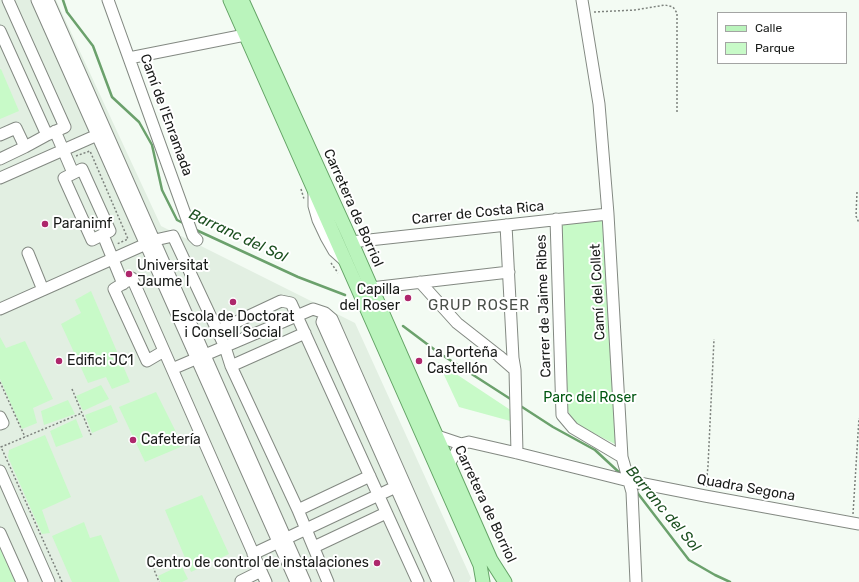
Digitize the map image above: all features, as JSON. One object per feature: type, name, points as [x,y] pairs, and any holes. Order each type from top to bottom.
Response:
[{"type":"main road","name":"Carretera de Borriol","points":[[230,0],[480,566],[483,582]]},
{"type":"main road","name":"Carretera de Borriol","points":[[242,0],[351,242],[491,560],[505,582]]},
{"type":"street","points":[[0,159],[65,127],[8,0]]},
{"type":"street","points":[[37,0],[102,133]]},
{"type":"street","points":[[48,0],[102,133],[282,540],[296,582]]},
{"type":"street","name":"Camí de l'Enramada","points":[[108,0],[193,236],[197,240]]},
{"type":"street","name":"Camí del Collet","points":[[582,0],[599,104],[608,214],[622,457],[632,492],[636,582]]},
{"type":"street","points":[[0,31],[51,133],[63,151],[73,173]]},
{"type":"street","points":[[128,58],[245,35]]},
{"type":"street","points":[[0,135],[16,128],[25,147]]},
{"type":"street","points":[[0,178],[102,133]]},
{"type":"street","points":[[82,169],[110,231],[103,235],[92,240],[64,178],[82,169]]},
{"type":"street","name":"Carrer de Costa Rica","points":[[351,242],[608,214]]},
{"type":"street","name":"Carrer de Jaime Ribes","points":[[556,219],[562,415],[573,428],[622,457]]},
{"type":"street","points":[[506,225],[513,358],[515,370],[517,453]]},
{"type":"street","points":[[103,235],[123,284]]},
{"type":"street","points":[[0,309],[150,242],[173,236],[298,510],[328,582]]},
{"type":"street","points":[[28,253],[43,290]]},
{"type":"street","points":[[371,288],[509,272]]},
{"type":"street","points":[[164,351],[147,361],[114,289],[132,278],[266,582]]},
{"type":"street","points":[[420,282],[457,323],[515,370]]},
{"type":"street","points":[[217,331],[281,301],[291,303],[418,582]]},
{"type":"street","points":[[172,370],[313,310],[332,319],[438,582]]},
{"type":"street","points":[[232,366],[305,333]]},
{"type":"street","points":[[499,356],[513,358]]},
{"type":"street","points":[[0,417],[3,423],[0,424]]},
{"type":"street","name":"Quadra Segona","points":[[436,436],[461,444],[469,442],[629,481],[856,524]]},
{"type":"street","points":[[449,464],[461,444]]},
{"type":"street","points":[[0,471],[49,582]]},
{"type":"street","points":[[298,510],[370,476]]},
{"type":"street","points":[[253,554],[400,485]]},
{"type":"street","points":[[400,485],[448,582]]},
{"type":"street","points":[[314,547],[386,513]]},
{"type":"street","points":[[0,533],[22,582]]},
{"type":"street","points":[[282,540],[306,582]]},
{"type":"street","points":[[242,582],[241,581],[261,572]]},
{"type":"path","points":[[584,13],[635,10],[666,5],[673,7],[677,13],[677,112]]},
{"type":"path","points":[[858,192],[856,216],[859,222]]},
{"type":"path","points":[[706,496],[714,339]]},
{"type":"path","points":[[0,382],[25,437]]},
{"type":"path","points":[[72,389],[91,436]]},
{"type":"path","points":[[62,582],[1,447],[82,413]]},
{"type":"path","points":[[856,524],[859,418]]},
{"type":"path","points":[[153,567],[159,582]]},
{"type":"shaded area","name":"Universitat Jaume I","points":[[0,0],[56,0],[161,226],[355,323],[471,578],[469,582],[0,582]]},
{"type":"green space","points":[[0,69],[19,111],[0,119]]},
{"type":"green space","name":"Parc del Roser","points":[[604,220],[617,445],[573,423],[567,408],[560,224]]},
{"type":"green space","points":[[91,291],[130,382],[112,389],[106,377],[88,383],[61,324],[81,313],[75,300]]},
{"type":"green space","points":[[0,337],[6,348],[25,341],[53,399],[33,408],[37,423],[22,429],[0,379]]},
{"type":"green space","points":[[438,362],[512,411],[514,422],[459,407]]},
{"type":"green space","points":[[101,385],[109,399],[83,411],[76,396]]},
{"type":"green space","points":[[156,392],[183,446],[145,462],[119,407]]},
{"type":"green space","points":[[68,400],[75,414],[44,425],[41,411]]},
{"type":"green space","points":[[111,405],[118,422],[92,433],[85,415]]},
{"type":"green space","points":[[76,419],[83,437],[56,447],[50,431]]},
{"type":"green space","points":[[45,435],[71,497],[42,510],[50,533],[42,534],[8,457],[9,450]]},
{"type":"green space","points":[[202,495],[229,554],[191,572],[165,510]]},
{"type":"green space","points":[[84,522],[90,538],[101,535],[120,582],[72,582],[52,536]]},
{"type":"green space","points":[[0,540],[19,582],[0,582]]},
{"type":"green space","points":[[181,565],[188,579],[182,582],[161,582],[158,576]]},
{"type":"waterway","name":"Barranc del Sol","points":[[63,0],[67,12],[93,46],[112,97],[139,122],[152,145],[162,190],[177,220],[185,224]]},
{"type":"waterway","name":"Barranc del Sol","points":[[194,229],[298,277],[345,295]]},
{"type":"waterway","name":"Barranc del Sol","points":[[403,326],[439,353],[512,400]]},
{"type":"waterway","name":"Barranc del Sol","points":[[519,405],[553,427],[595,450],[622,475]]},
{"type":"waterway","name":"Barranc del Sol","points":[[636,491],[689,560],[730,582]]},
{"type":"place","name":"Paranimf","points":[[45,224]]},
{"type":"place","name":"Universitat Jaume I","points":[[129,274]]},
{"type":"place","name":"Capilla del Roser","points":[[408,298]]},
{"type":"place","name":"Escola de Doctorat i Consell Social","points":[[233,302]]},
{"type":"place","name":"Edifici JC1","points":[[59,361]]},
{"type":"place","name":"La Porteña Castellón","points":[[419,361]]},
{"type":"place","name":"Cafetería","points":[[133,440]]},
{"type":"place","name":"Centro de control de instalaciones","points":[[377,563]]},
{"type":"district","name":"GRUP ROSER","points":[[479,306]]}]
